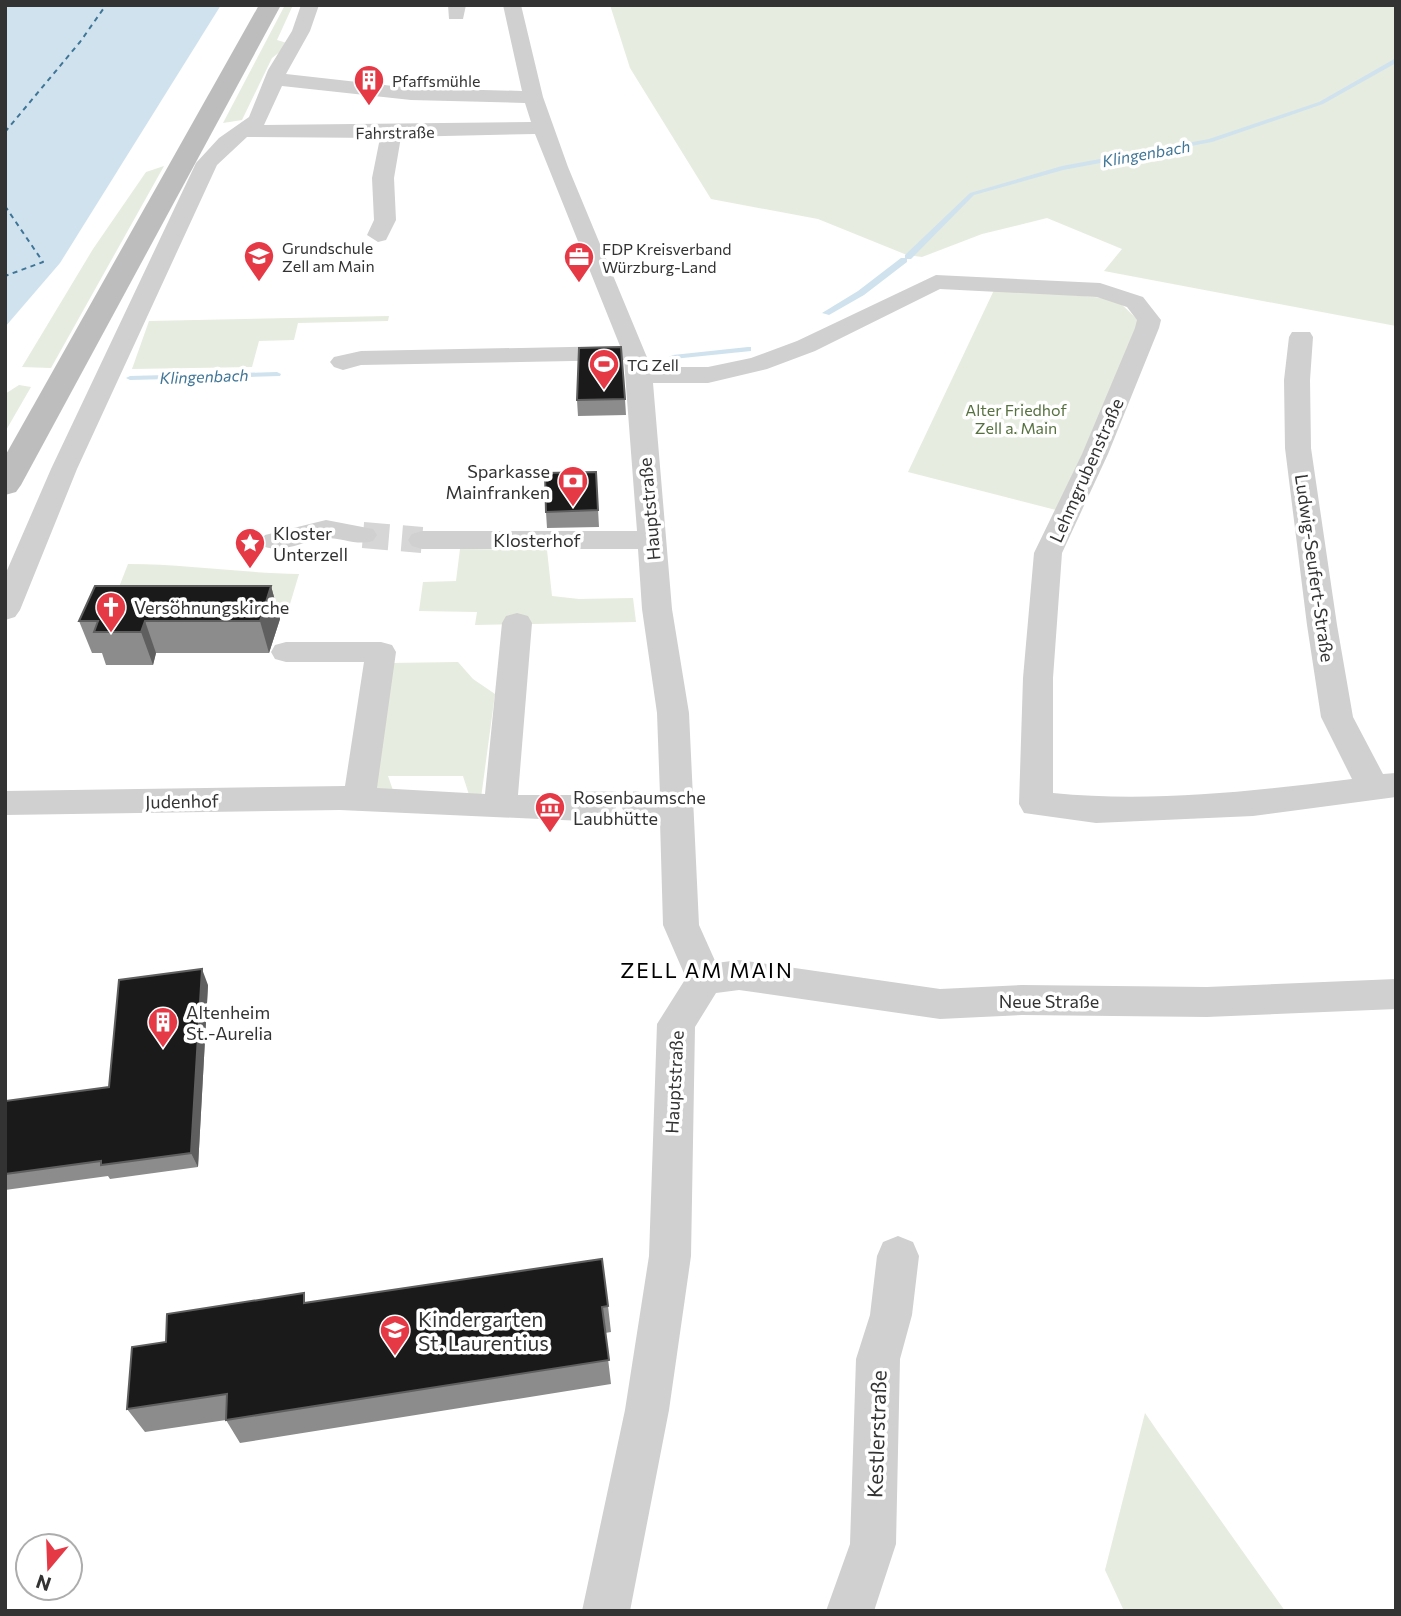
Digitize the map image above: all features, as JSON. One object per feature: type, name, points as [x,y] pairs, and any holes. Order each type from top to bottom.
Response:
[{"type":"main road","points":[[5,485],[270,5]]},
{"type":"street","points":[[5,610],[64,469],[207,163],[226,142],[258,120],[278,70],[301,31],[310,5]]},
{"type":"street","name":"Hauptstraße","points":[[512,5],[533,97],[556,167],[637,364],[657,609],[673,713],[681,925],[705,979],[676,1024],[670,1256],[647,1410],[606,1611]]},
{"type":"street","points":[[276,79],[411,93],[533,97]]},
{"type":"street","name":"Fahrstraße","points":[[245,131],[392,132],[545,128]]},
{"type":"street","points":[[378,235],[385,220],[383,178],[392,132]]},
{"type":"street","name":"Lehmgrubenstraße","points":[[637,364],[708,375],[758,364],[806,346],[936,282],[1100,290],[1135,302],[1149,320],[1147,328],[1096,454],[1048,553],[1038,678],[1036,804],[1096,810],[1253,804],[1385,787]]},
{"type":"street","name":"Ludwig-Seufert-Straße","points":[[1301,337],[1297,380],[1298,448],[1337,717],[1385,787]]},
{"type":"street","points":[[343,362],[361,358],[637,364]]},
{"type":"street","points":[[275,541],[326,529],[363,535]]},
{"type":"street","name":"Klosterhof","points":[[422,540],[652,540]]},
{"type":"street","points":[[500,807],[517,623]]},
{"type":"street","points":[[286,652],[381,652],[359,800]]},
{"type":"street","name":"Judenhof","points":[[5,803],[340,798],[500,807],[583,808]]},
{"type":"street","points":[[639,808],[676,808]]},
{"type":"street","name":"Neue Straße","points":[[705,979],[738,975],[940,1004],[1022,1000],[1207,1002],[1396,994]]},
{"type":"street","name":"Kestlerstraße","points":[[850,1611],[873,1544],[878,1359],[891,1315],[898,1256]]},
{"type":"green space","points":[[285,5],[293,5],[277,40],[290,44],[272,58],[242,120],[223,123]]},
{"type":"green space","points":[[610,5],[1396,5],[1396,326],[1104,271],[1122,249],[1047,218],[982,234],[922,257],[907,255],[818,219],[711,199],[630,68]]},
{"type":"green space","points":[[164,166],[51,368],[22,367],[93,249],[146,172]]},
{"type":"green space","name":"Alter Friedhof Zell a. Main","points":[[995,288],[1116,299],[1140,322],[1141,329],[1056,510],[908,472]]},
{"type":"green space","points":[[389,316],[388,321],[298,323],[294,340],[259,341],[252,367],[132,369],[149,321]]},
{"type":"green space","points":[[19,385],[31,387],[5,432],[5,394]]},
{"type":"green space","points":[[460,549],[547,550],[552,596],[579,599],[633,598],[636,622],[475,625],[477,612],[419,611],[423,582],[456,581]]},
{"type":"green space","points":[[128,564],[299,574],[290,604],[252,604],[107,618]]},
{"type":"green space","points":[[458,662],[473,679],[495,694],[481,798],[470,798],[463,776],[388,776],[395,796],[367,796],[391,663]]},
{"type":"green space","points":[[1145,1413],[1285,1611],[1124,1611],[1105,1570]]},
{"type":"water","points":[[5,5],[221,5],[60,263],[5,327]]},
{"type":"building","name":"TG Zell","points":[[621,347],[625,399],[577,400],[579,348]]},
{"type":"building","points":[[596,472],[598,510],[546,512],[545,473]]},
{"type":"building","points":[[95,586],[271,586],[260,621],[145,621],[141,632],[94,632],[98,621],[79,621]]},
{"type":"building","name":"Altenheim St.-Aurelia","points":[[202,969],[191,1153],[101,1165],[101,1161],[5,1174],[5,1101],[109,1087],[119,980]]},
{"type":"building","name":"Kindergarten St. Laurentius","points":[[602,1259],[608,1306],[602,1307],[609,1360],[226,1420],[227,1394],[127,1409],[132,1347],[166,1342],[167,1314],[304,1293],[304,1303]]},
{"type":"waterway","name":"Klingenbach","points":[[908,257],[972,194],[1062,168],[1210,141],[1321,103],[1396,60]]},
{"type":"waterway","name":"Klingenbach","points":[[826,313],[861,293],[904,260]]},
{"type":"waterway","name":"Klingenbach","points":[[673,357],[748,349]]},
{"type":"waterway","name":"Klingenbach","points":[[130,378],[277,374]]},
{"type":"ferry route","points":[[5,132],[80,42],[106,5]]},
{"type":"ferry route","points":[[5,206],[43,262],[5,276]]},
{"type":"tunnel","points":[[363,535],[422,540]]},
{"type":"tunnel","points":[[583,808],[639,808]]},
{"type":"place","name":"Pfaffsmühle","points":[[369,107]]},
{"type":"place","name":"Grundschule Zell am Main","points":[[259,283]]},
{"type":"place","name":"FDP Kreisverband Würzburg-Land","points":[[579,284]]},
{"type":"place","name":"TG Zell","points":[[604,391]]},
{"type":"place","name":"Sparkasse Mainfranken","points":[[573,508]]},
{"type":"place","name":"Kloster Unterzell","points":[[250,570]]},
{"type":"place","name":"Versöhnungskirche","points":[[111,634]]},
{"type":"place","name":"Rosenbaumsche Laubhütte","points":[[550,834]]},
{"type":"place","name":"Altenheim St.-Aurelia","points":[[163,1049]]},
{"type":"place","name":"Kindergarten St. Laurentius","points":[[395,1357]]},
{"type":"district","name":"ZELL AM MAIN","points":[[707,969]]}]
